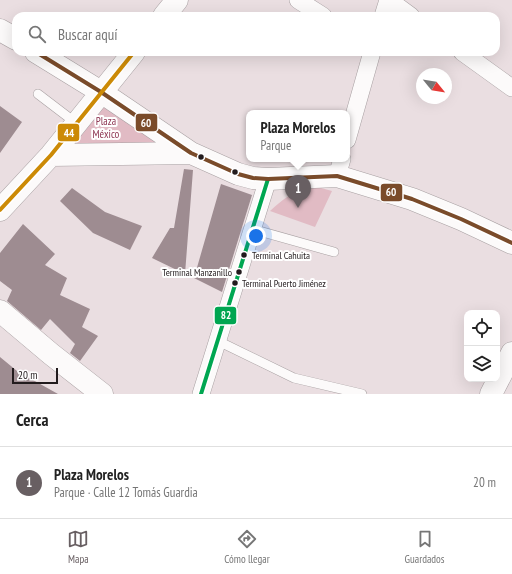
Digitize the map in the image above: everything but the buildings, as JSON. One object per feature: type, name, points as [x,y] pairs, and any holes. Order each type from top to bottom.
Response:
[{"type":"street","points":[[167,12],[177,0]]},
{"type":"street","points":[[298,0],[317,12]]},
{"type":"street","points":[[384,12],[389,0],[406,12]]},
{"type":"street","points":[[0,30],[12,38]]},
{"type":"street","points":[[42,56],[101,92],[191,153],[238,174],[253,178],[268,179],[339,167],[461,219],[512,243]]},
{"type":"street","points":[[0,210],[51,155],[131,56]]},
{"type":"street","points":[[350,129],[371,56]]},
{"type":"street","points":[[468,56],[512,88]]},
{"type":"street","points":[[51,155],[191,153]]},
{"type":"street","points":[[202,394],[268,179]]},
{"type":"street","points":[[0,311],[102,394]]},
{"type":"street","points":[[491,394],[512,353]]},
{"type":"lane","points":[[38,94],[76,123]]},
{"type":"lane","points":[[252,229],[334,252]]},
{"type":"lane","points":[[218,341],[294,378],[362,394]]},
{"type":"green space","name":"Plaza México","points":[[101,92],[191,153],[51,155]]},
{"type":"green space","points":[[309,187],[332,191],[315,227],[270,211],[288,196]]},
{"type":"transit line","name":"60","points":[[42,56],[101,92],[191,153],[238,174],[253,178],[268,179],[337,176],[412,199],[461,219],[512,243]]},
{"type":"transit line","name":"44","points":[[0,210],[51,155],[131,56]]},
{"type":"transit line","name":"82","points":[[201,394],[268,179]]},
{"type":"place","name":"Plaza Morelos","points":[[298,208]]},
{"type":"place","name":"Terminal Cahuita","points":[[244,255]]},
{"type":"place","name":"Terminal Manzanillo","points":[[239,272]]},
{"type":"place","name":"Terminal Puerto Jiménez","points":[[235,283]]}]
